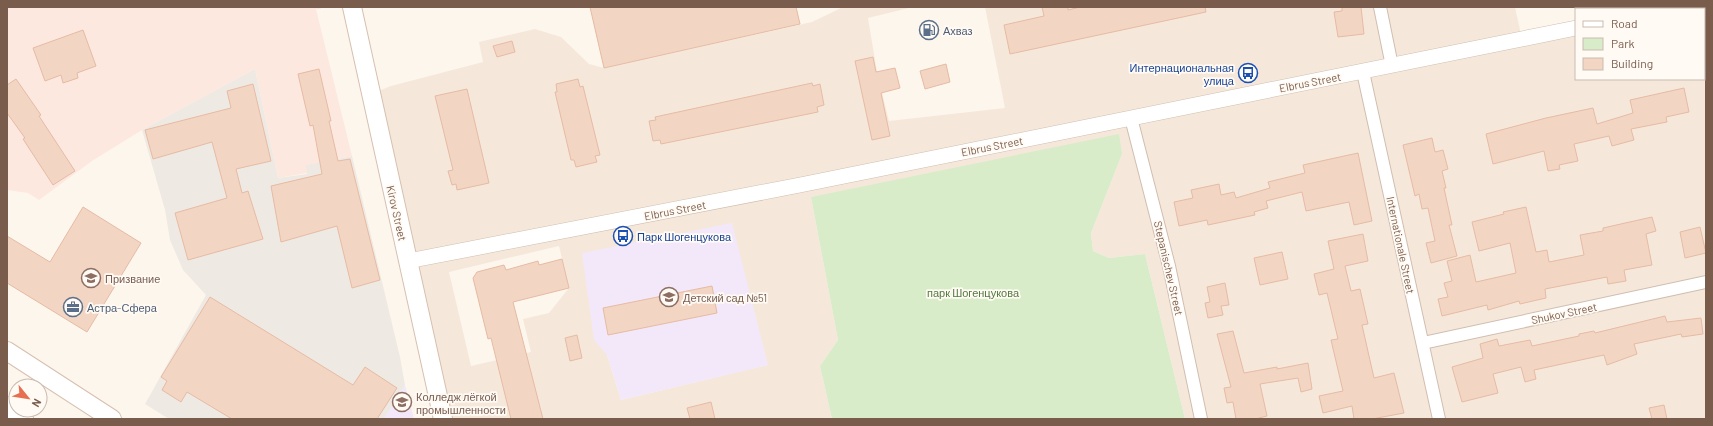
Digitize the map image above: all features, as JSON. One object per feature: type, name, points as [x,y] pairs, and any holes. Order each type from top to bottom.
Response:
[{"type":"main road","name":"Kirov Street","points":[[352,7],[443,419]]},
{"type":"main road","points":[[7,351],[112,419]]},
{"type":"main road","points":[[7,406],[24,419]]},
{"type":"street","points":[[1380,7],[1392,66]]},
{"type":"street","name":"Elbrus Street","points":[[408,261],[815,182],[1575,28]]},
{"type":"street","name":"Internationale Street","points":[[1363,72],[1439,419]]},
{"type":"street","name":"Stepanischev Street","points":[[1131,118],[1169,266],[1201,419]]},
{"type":"street","name":"Shukov Street","points":[[1423,343],[1706,282]]},
{"type":"shaded area","points":[[7,7],[320,7],[321,9],[316,9],[352,156],[307,165],[307,173],[278,178],[255,69],[142,130],[92,161],[39,200],[28,193],[7,190]]},
{"type":"shaded area","points":[[843,7],[913,7],[868,18],[877,72],[889,121],[1005,108],[985,7],[1515,7],[1522,39],[1575,28],[1575,80],[1705,80],[1705,8],[1675,8],[1706,7],[1706,419],[1185,419],[1145,254],[1109,258],[1093,251],[1091,233],[1122,154],[811,197],[838,340],[820,366],[832,419],[443,419],[371,94],[391,86],[483,62],[479,42],[535,29],[561,37],[589,64],[604,68],[812,22]],"holes":[[[559,246],[569,288],[549,313],[523,319],[531,352],[471,366],[449,272]],[[607,355],[767,365],[621,400]]]},
{"type":"shaded area","points":[[255,69],[278,178],[307,174],[306,165],[352,156],[400,357],[405,385],[384,419],[322,419],[255,377],[229,419],[169,419],[145,404],[206,295],[183,270],[170,240],[165,210],[142,130]]},
{"type":"shaded area","name":"Детский сад №51","points":[[732,223],[768,365],[621,400],[607,355],[594,340],[582,253]]},
{"type":"shaded area","name":"Колледж лёгкой промышленности","points":[[405,385],[414,419],[384,419]]},
{"type":"green space","name":"парк Шогенцукова","points":[[1119,134],[1122,154],[1091,233],[1093,251],[1109,258],[1145,254],[1185,419],[832,419],[820,366],[838,340],[811,197]]},
{"type":"building","points":[[590,7],[796,7],[800,24],[604,68]]},
{"type":"building","points":[[1042,7],[1068,7],[1068,10],[1080,7],[1205,7],[1206,12],[1010,54],[1004,25],[1044,16]]},
{"type":"building","points":[[1342,7],[1361,7],[1364,34],[1338,37],[1334,12],[1342,11]]},
{"type":"building","points":[[83,30],[96,66],[77,73],[78,78],[63,83],[61,75],[45,81],[33,48]]},
{"type":"building","points":[[512,41],[515,52],[497,57],[493,46]]},
{"type":"building","points":[[873,57],[876,72],[895,68],[900,88],[881,93],[890,136],[872,140],[855,61]]},
{"type":"building","points":[[946,64],[950,82],[925,89],[920,71]]},
{"type":"building","points":[[319,69],[331,121],[329,121],[338,161],[350,159],[380,280],[352,288],[337,226],[281,242],[271,186],[322,174],[313,125],[310,126],[298,74]]},
{"type":"building","points":[[16,79],[41,115],[39,116],[75,171],[53,185],[23,139],[25,138],[7,113],[7,85]]},
{"type":"building","points":[[578,79],[580,87],[583,86],[600,155],[595,156],[597,162],[576,167],[574,160],[571,160],[555,92],[557,92],[556,84]]},
{"type":"building","points":[[812,83],[813,86],[820,84],[824,105],[817,107],[818,112],[661,144],[660,140],[653,141],[649,121],[656,120],[655,117]]},
{"type":"building","points":[[253,84],[271,161],[236,169],[242,193],[248,191],[263,239],[188,260],[175,213],[227,198],[212,142],[153,159],[145,130],[231,108],[227,91]]},
{"type":"building","points":[[1684,88],[1689,112],[1666,117],[1667,122],[1631,129],[1634,140],[1612,146],[1609,136],[1574,144],[1578,161],[1559,165],[1560,169],[1548,171],[1544,151],[1493,164],[1486,134],[1546,118],[1593,108],[1597,124],[1633,113],[1630,100]]},
{"type":"building","points":[[467,89],[489,183],[457,190],[456,184],[452,185],[448,171],[453,170],[435,96]]},
{"type":"building","points":[[1432,138],[1435,152],[1443,150],[1448,169],[1442,171],[1452,225],[1449,225],[1457,256],[1431,263],[1426,243],[1435,241],[1428,208],[1422,209],[1419,194],[1415,196],[1403,145]]},
{"type":"building","points":[[1358,153],[1372,221],[1354,225],[1349,202],[1306,211],[1302,192],[1266,201],[1268,208],[1254,212],[1255,215],[1208,225],[1207,220],[1179,226],[1174,202],[1193,198],[1191,190],[1219,184],[1221,195],[1234,192],[1236,198],[1270,188],[1268,182],[1305,173],[1303,165]]},
{"type":"building","points":[[83,207],[141,243],[87,332],[7,283],[7,236],[50,262]]},
{"type":"building","points":[[1526,207],[1536,252],[1547,250],[1549,262],[1584,255],[1580,235],[1603,231],[1603,228],[1652,217],[1656,231],[1646,234],[1652,265],[1624,270],[1626,281],[1608,284],[1607,277],[1545,289],[1546,298],[1520,304],[1519,301],[1488,310],[1487,305],[1442,316],[1438,299],[1448,297],[1444,283],[1452,281],[1447,261],[1470,255],[1476,282],[1516,273],[1510,243],[1479,251],[1472,222],[1504,214],[1503,212]]},
{"type":"building","points":[[1700,227],[1706,253],[1685,258],[1680,232]]},
{"type":"building","points":[[1363,234],[1368,261],[1345,266],[1351,291],[1360,289],[1368,324],[1362,325],[1374,378],[1394,373],[1404,413],[1372,419],[1354,419],[1352,406],[1323,413],[1319,396],[1343,391],[1331,340],[1338,339],[1327,293],[1319,295],[1314,274],[1334,269],[1328,241]]},
{"type":"building","points":[[1282,252],[1288,279],[1260,285],[1254,258]]},
{"type":"building","points":[[562,259],[569,288],[513,302],[543,419],[511,419],[491,338],[488,339],[473,278],[477,272],[504,265],[506,270],[538,261],[539,265]]},
{"type":"building","points":[[1225,283],[1229,305],[1221,306],[1223,315],[1208,318],[1205,303],[1210,302],[1207,287]]},
{"type":"building","points":[[712,286],[717,313],[608,335],[603,308]]},
{"type":"building","points":[[210,297],[353,385],[365,367],[397,388],[377,419],[232,419],[187,392],[181,402],[162,390],[167,381],[161,377]]},
{"type":"building","points":[[1665,316],[1667,322],[1701,318],[1703,334],[1682,337],[1681,334],[1634,344],[1637,354],[1607,365],[1604,355],[1534,370],[1536,379],[1525,382],[1521,367],[1493,374],[1498,393],[1462,402],[1452,367],[1483,358],[1480,344],[1497,339],[1499,346],[1530,340],[1532,346],[1579,336],[1579,334],[1594,331],[1595,333]]},
{"type":"building","points":[[1233,331],[1244,373],[1308,363],[1312,389],[1301,392],[1298,378],[1260,384],[1267,416],[1255,419],[1236,419],[1233,402],[1227,403],[1224,388],[1231,387],[1217,334]]},
{"type":"building","points":[[577,335],[582,358],[570,361],[565,338]]},
{"type":"building","points":[[711,402],[715,419],[690,419],[687,408]]},
{"type":"building","points":[[1664,405],[1667,419],[1652,419],[1649,408]]},
{"type":"place","name":"Ахваз","points":[[929,30]]},
{"type":"place","name":"Интернациональная улица","points":[[1248,73]]},
{"type":"place","name":"Парк Шогенцукова","points":[[623,236]]},
{"type":"place","name":"Призвание","points":[[91,278]]},
{"type":"place","name":"Детский сад №51","points":[[669,297]]},
{"type":"place","name":"Астра-Сфера","points":[[73,307]]},
{"type":"place","name":"Колледж лёгкой промышленности","points":[[402,402]]}]
